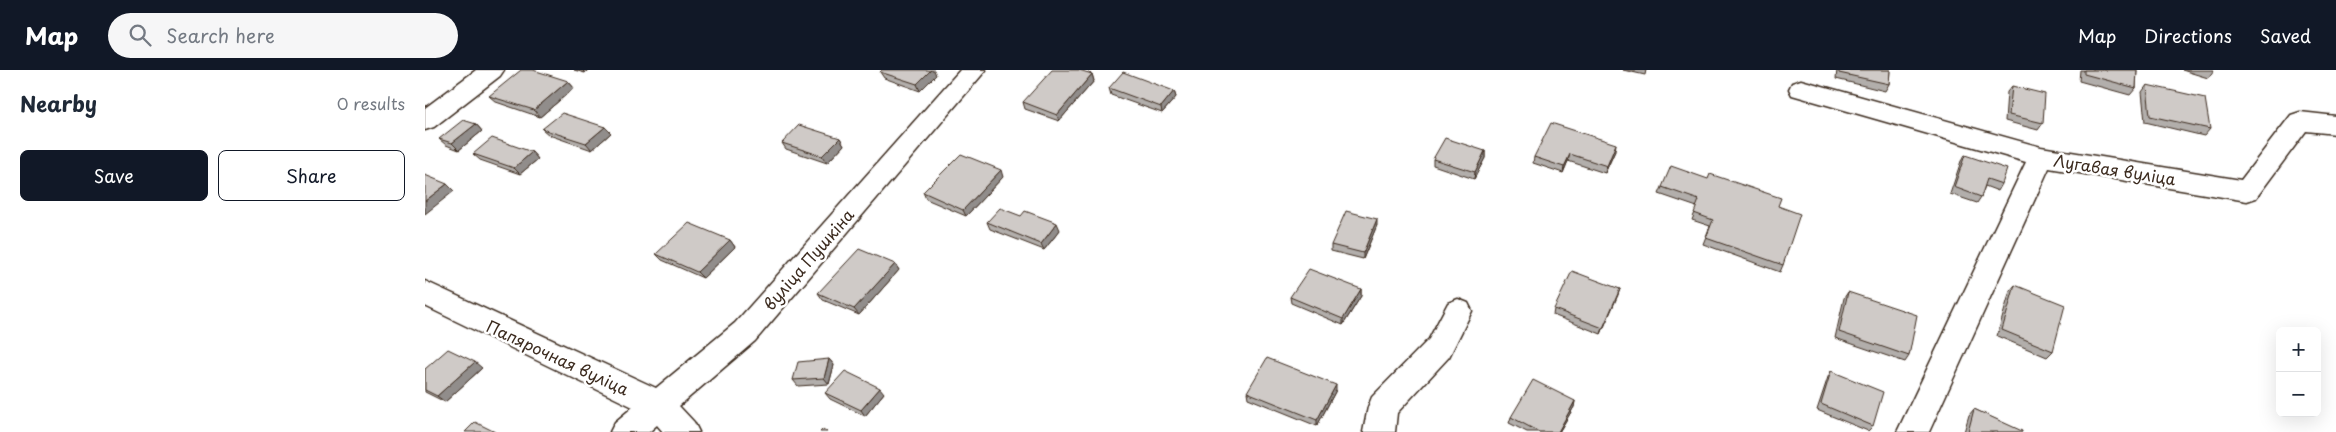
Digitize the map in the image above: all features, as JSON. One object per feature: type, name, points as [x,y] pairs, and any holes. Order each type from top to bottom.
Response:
[{"type":"street","points":[[425,121],[492,70]]},
{"type":"street","name":"вуліца Пушкіна","points":[[626,432],[745,332],[974,70]]},
{"type":"street","points":[[1801,89],[2041,158]]},
{"type":"street","name":"Лугавая вуліца","points":[[1913,432],[2041,158],[2247,191],[2300,121],[2336,125]]},
{"type":"street","name":"Папярочная вуліца","points":[[425,293],[659,404],[683,432]]},
{"type":"street","points":[[1379,432],[1383,407],[1439,348],[1458,311]]},
{"type":"building","points":[[521,70],[533,70],[568,81],[534,110],[489,96]]},
{"type":"building","points":[[882,70],[931,70],[917,84],[880,72]]},
{"type":"building","points":[[1052,70],[1079,70],[1092,74],[1057,115],[1023,102]]},
{"type":"building","points":[[1839,70],[1890,70],[1889,84],[1839,73]]},
{"type":"building","points":[[2084,70],[2137,70],[2136,88],[2084,74]]},
{"type":"building","points":[[1123,72],[1174,91],[1161,107],[1109,88]]},
{"type":"building","points":[[2147,85],[2205,98],[2210,129],[2150,116]]},
{"type":"building","points":[[2012,86],[2045,94],[2043,123],[2009,115]]},
{"type":"building","points":[[562,113],[605,127],[586,143],[542,129]]},
{"type":"building","points":[[463,120],[476,124],[452,143],[439,139]]},
{"type":"building","points":[[1551,123],[1616,144],[1607,166],[1570,154],[1564,167],[1534,157]]},
{"type":"building","points":[[799,125],[840,138],[822,156],[782,143]]},
{"type":"building","points":[[492,138],[532,152],[514,168],[473,154]]},
{"type":"building","points":[[1445,138],[1485,151],[1475,172],[1433,159]]},
{"type":"building","points":[[961,154],[1001,170],[963,210],[923,192]]},
{"type":"building","points":[[1965,155],[2007,169],[2002,184],[1987,179],[1981,197],[1954,187]]},
{"type":"building","points":[[1671,166],[1708,179],[1710,174],[1781,198],[1778,206],[1800,214],[1783,265],[1706,238],[1713,220],[1694,213],[1699,200],[1662,187]]},
{"type":"building","points":[[425,175],[447,184],[425,201]]},
{"type":"building","points":[[1000,208],[1021,216],[1025,211],[1057,223],[1041,244],[987,222]]},
{"type":"building","points":[[1346,211],[1377,219],[1363,253],[1331,245]]},
{"type":"building","points":[[689,223],[730,240],[697,272],[656,254]]},
{"type":"building","points":[[859,249],[895,264],[854,309],[818,293]]},
{"type":"building","points":[[1309,269],[1361,289],[1343,319],[1290,297]]},
{"type":"building","points":[[1572,271],[1620,289],[1603,328],[1554,309]]},
{"type":"building","points":[[2015,285],[2065,305],[2053,351],[2002,330]]},
{"type":"building","points":[[1848,292],[1917,315],[1909,356],[1839,332]]},
{"type":"building","points":[[448,349],[475,362],[437,396],[425,390],[425,369]]},
{"type":"building","points":[[1267,358],[1336,385],[1317,420],[1247,392]]},
{"type":"building","points":[[829,359],[824,378],[793,380],[798,362]]},
{"type":"building","points":[[845,371],[880,388],[861,410],[825,393]]},
{"type":"building","points":[[1831,371],[1883,392],[1873,426],[1821,404]]},
{"type":"building","points":[[1533,380],[1575,401],[1558,432],[1539,432],[1511,417]]},
{"type":"building","points":[[1974,409],[2022,431],[2022,432],[1968,432]]},
{"type":"building","points":[[475,422],[495,432],[465,432]]}]
